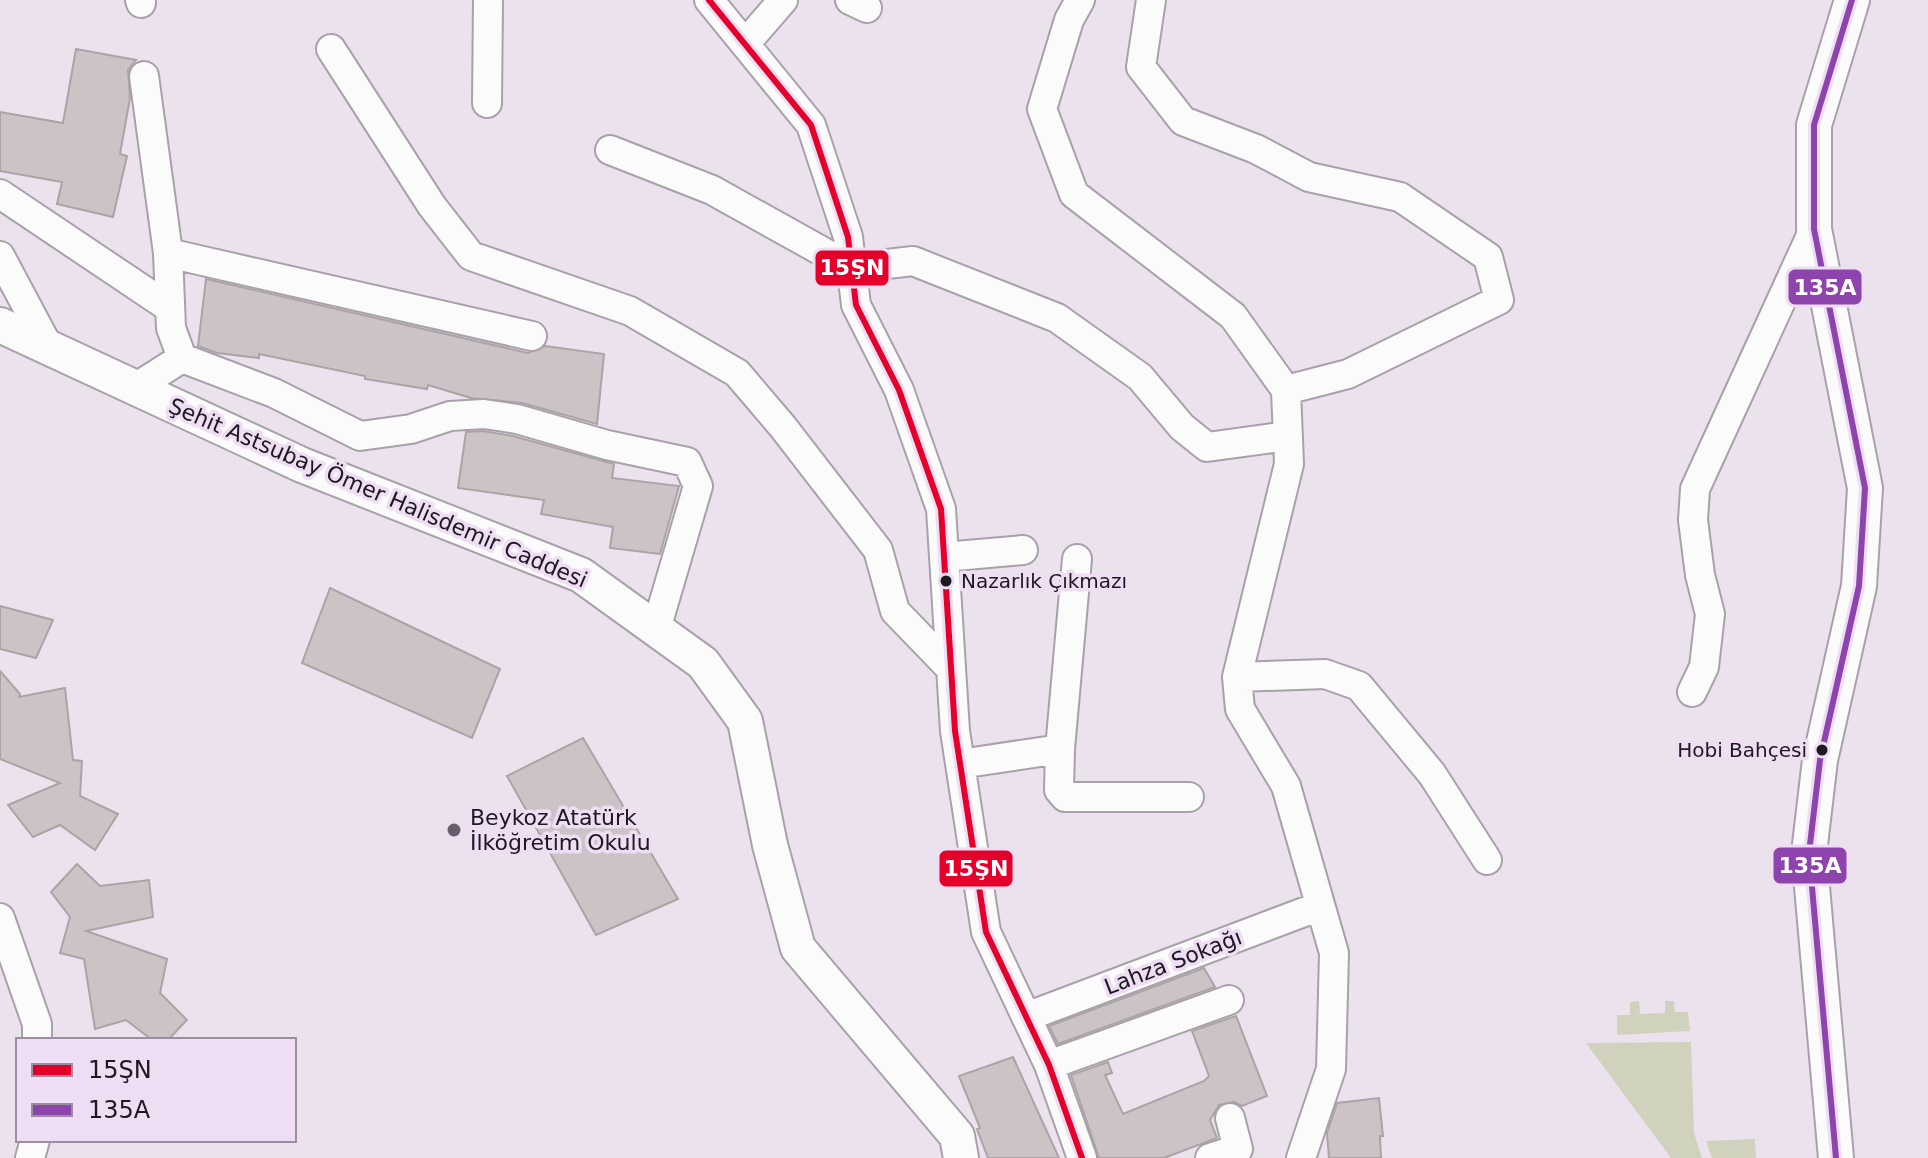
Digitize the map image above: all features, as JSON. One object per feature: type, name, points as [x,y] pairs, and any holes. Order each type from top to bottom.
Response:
[{"type":"street","points":[[487,103],[488,0]]},
{"type":"street","points":[[709,0],[811,125],[848,237],[856,305],[899,390],[941,509],[960,764],[986,932],[1049,1065],[1082,1158]]},
{"type":"street","points":[[745,44],[783,0]]},
{"type":"street","points":[[1080,0],[1069,20],[1042,109],[1074,194],[1233,316],[1286,390],[1289,464],[1237,677],[1240,709],[1286,786],[1334,953],[1331,1069],[1301,1158]]},
{"type":"street","points":[[1151,0],[1141,67],[1183,121],[1256,149],[1309,177],[1400,197],[1488,257],[1499,300],[1348,374],[1286,390]]},
{"type":"street","points":[[1836,1158],[1809,853],[1820,760],[1859,586],[1865,488],[1814,229],[1814,125],[1852,0]]},
{"type":"street","points":[[331,49],[432,206],[471,256],[630,311],[737,373],[878,550],[895,611],[951,669]]},
{"type":"street","points":[[144,76],[168,253],[171,328],[182,358],[274,393],[360,436],[411,429],[450,416],[484,414],[517,419],[607,445],[687,462],[698,486],[656,629]]},
{"type":"street","points":[[610,150],[712,190],[852,268],[913,261],[1057,318],[1140,377],[1182,427],[1207,447],[1288,436]]},
{"type":"street","points":[[0,194],[170,308]]},
{"type":"street","points":[[1692,692],[1704,667],[1710,614],[1693,520],[1695,489],[1814,229]]},
{"type":"street","points":[[168,253],[532,336]]},
{"type":"street","points":[[0,256],[49,348]]},
{"type":"street","name":"Şehit Astsubay Ömer Halisdemir Caddesi","points":[[0,325],[302,465],[581,575],[703,663],[745,721],[770,845],[798,948],[957,1136],[961,1158]]},
{"type":"street","points":[[135,388],[182,358]]},
{"type":"street","points":[[944,557],[1023,550]]},
{"type":"street","points":[[1077,559],[1059,790],[1065,797],[1189,797]]},
{"type":"street","points":[[1237,677],[1325,674],[1359,686],[1432,774],[1487,860]]},
{"type":"street","points":[[960,764],[1060,749]]},
{"type":"street","name":"Lahza Sokağı","points":[[1026,1017],[1320,906]]},
{"type":"street","points":[[0,918],[37,1024],[37,1038]]},
{"type":"street","points":[[1049,1065],[1229,1000]]},
{"type":"street","points":[[1210,1158],[1238,1149],[1230,1118]]},
{"type":"green space","points":[[1639,1001],[1640,1014],[1665,1013],[1665,1001],[1674,1001],[1675,1012],[1688,1012],[1690,1031],[1617,1035],[1617,1015],[1630,1015],[1630,1002]]},
{"type":"green space","points":[[1691,1042],[1694,1133],[1702,1158],[1671,1158],[1586,1043]]},
{"type":"green space","points":[[1755,1139],[1756,1158],[1712,1158],[1706,1141]]},
{"type":"building","points":[[76,49],[136,60],[128,70],[130,98],[120,154],[127,156],[113,217],[57,204],[62,182],[0,171],[0,112],[63,123]]},
{"type":"building","points":[[206,279],[528,353],[545,346],[604,354],[597,424],[522,403],[471,398],[428,385],[427,389],[365,379],[365,376],[259,354],[259,358],[217,353],[198,346]]},
{"type":"building","points":[[483,431],[513,436],[614,464],[612,478],[679,486],[660,554],[610,548],[613,527],[541,514],[544,500],[458,488],[466,432]]},
{"type":"building","points":[[330,588],[500,669],[472,738],[302,663]]},
{"type":"building","points":[[0,606],[53,620],[36,658],[0,649]]},
{"type":"building","points":[[0,671],[20,694],[19,697],[65,688],[73,760],[82,761],[80,796],[118,814],[95,850],[60,825],[33,837],[8,805],[60,783],[0,759]]},
{"type":"building","points":[[583,738],[678,899],[596,935],[507,776]]},
{"type":"building","points":[[77,864],[100,886],[149,880],[153,917],[86,931],[167,959],[160,993],[187,1020],[170,1038],[149,1038],[126,1020],[95,1029],[84,959],[60,953],[70,917],[51,892]]},
{"type":"building","points":[[1204,968],[1215,987],[1058,1044],[1049,1026]]},
{"type":"building","points":[[1236,1016],[1267,1096],[1242,1106],[1234,1102],[1219,1105],[1210,1120],[1217,1138],[1164,1158],[1099,1158],[1071,1075],[1108,1062],[1112,1073],[1105,1075],[1123,1114],[1204,1081],[1209,1076],[1192,1031]]},
{"type":"building","points":[[1013,1057],[1059,1158],[988,1158],[977,1129],[980,1128],[959,1076]]},
{"type":"building","points":[[1379,1098],[1383,1136],[1380,1136],[1381,1158],[1329,1158],[1327,1133],[1337,1103]]},
{"type":"transit line","name":"15ŞN","points":[[709,0],[811,125],[848,237],[856,305],[899,390],[941,509],[955,731],[986,932],[1049,1065],[1082,1158]]},
{"type":"transit line","name":"135A","points":[[1836,1158],[1809,853],[1820,760],[1859,586],[1865,488],[1814,229],[1814,125],[1852,0]]},
{"type":"place","name":"Nazarlık Çıkmazı","points":[[946,581]]},
{"type":"place","name":"Hobi Bahçesi","points":[[1822,750]]},
{"type":"place","name":"Beykoz Atatürk İlköğretim Okulu","points":[[454,830]]}]
